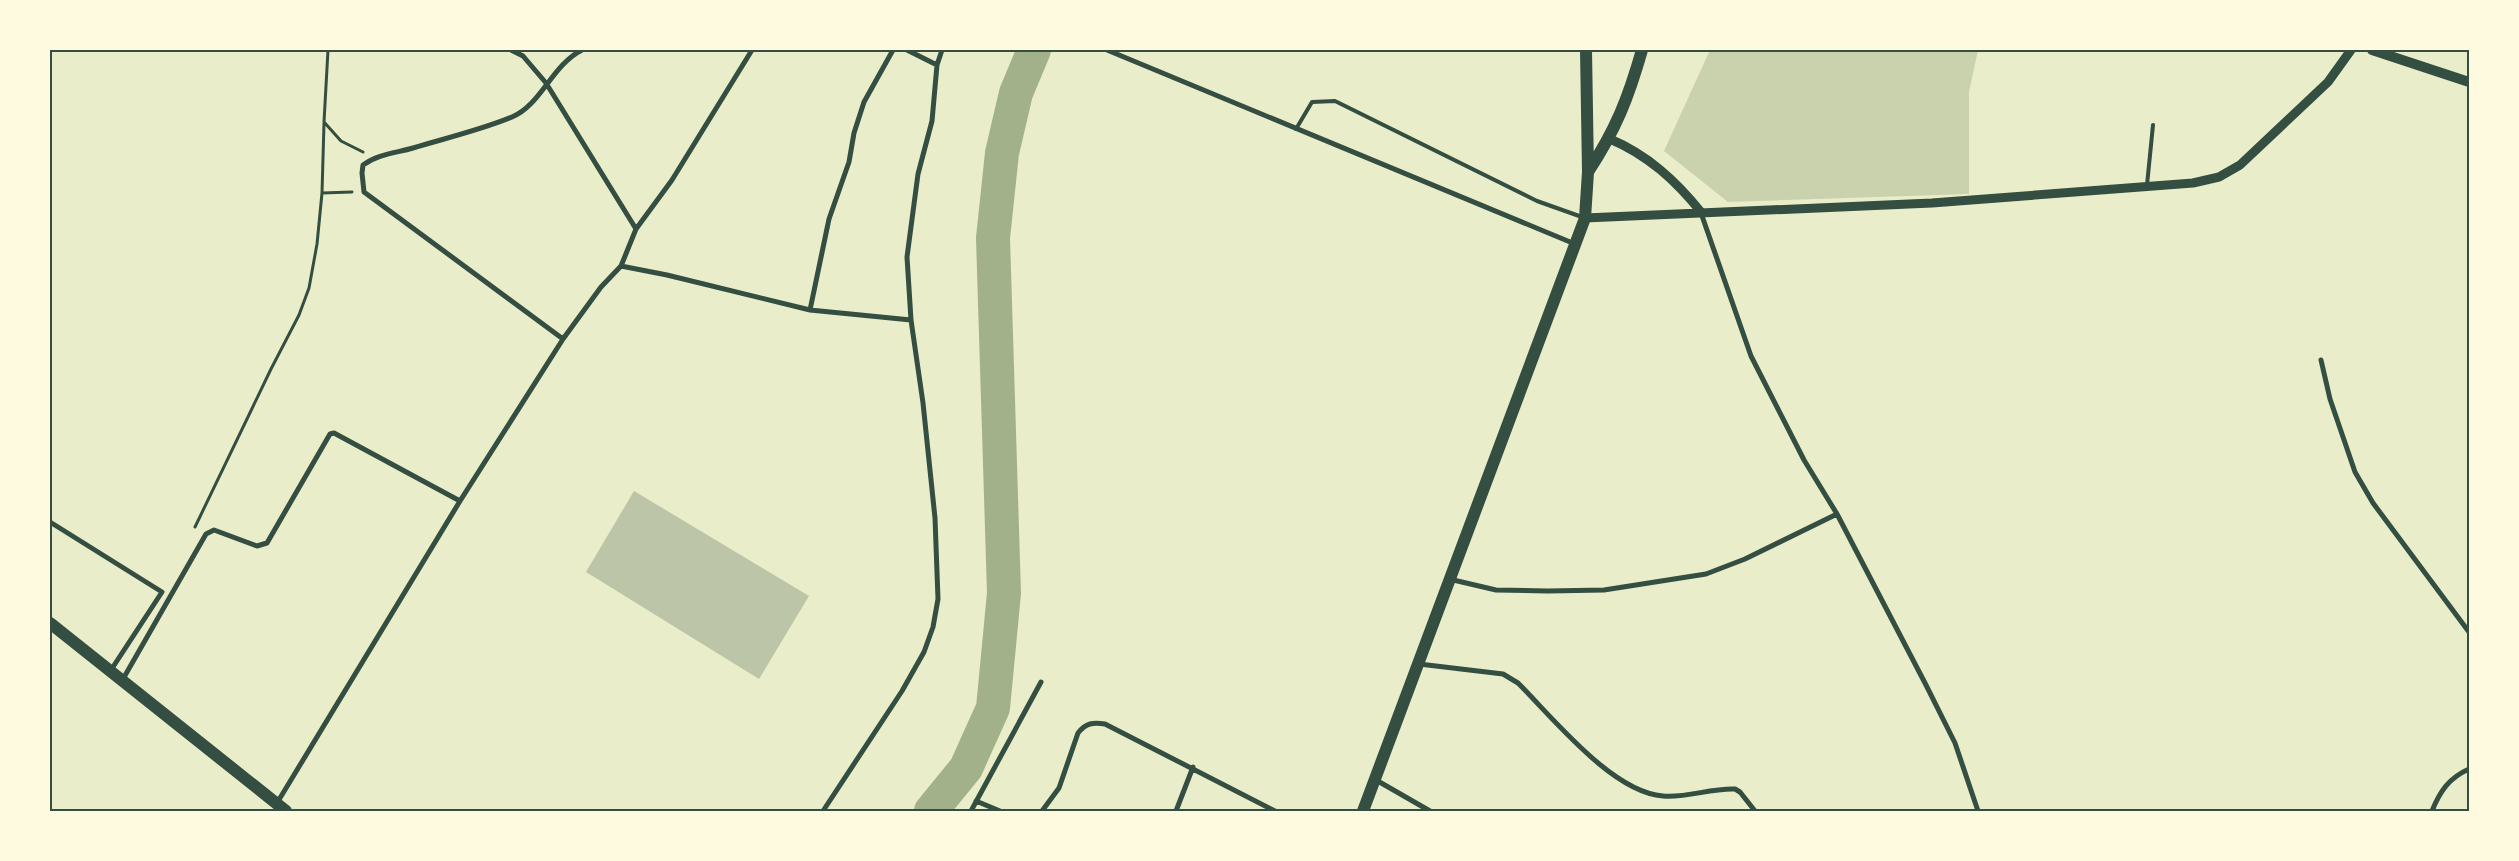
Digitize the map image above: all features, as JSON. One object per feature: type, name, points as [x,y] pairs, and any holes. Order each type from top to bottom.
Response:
[{"type":"main road","points":[[1363,811],[1585,218],[1588,172],[1586,50]]},
{"type":"main road","points":[[1588,172],[1610,139],[1628,97],[1642,50]]},
{"type":"main road","points":[[2372,50],[2469,82]]},
{"type":"main road","points":[[50,623],[111,670],[278,809]]},
{"type":"street","points":[[511,50],[523,56],[546,83],[636,229]]},
{"type":"street","points":[[563,339],[364,192],[363,164],[373,157],[412,148],[513,117],[535,100],[546,83],[572,55],[582,50]]},
{"type":"street","points":[[278,809],[460,501],[563,339],[601,287],[621,266],[636,229],[672,180],[752,50]]},
{"type":"street","points":[[810,310],[829,219],[849,162],[854,133],[864,102],[893,50]]},
{"type":"street","points":[[907,50],[937,66]]},
{"type":"street","points":[[823,811],[902,691],[924,652],[933,627],[938,599],[935,518],[923,403],[911,320],[907,249],[918,174],[932,121],[937,66],[942,50]]},
{"type":"street","points":[[1107,50],[1576,244]]},
{"type":"street","points":[[1585,218],[1932,203],[2179,185],[2219,176],[2240,165],[2328,82],[2350,50]]},
{"type":"street","points":[[1610,139],[1628,146],[1672,178],[1701,212],[1751,356],[1804,460],[1837,514],[1954,743],[1978,811]]},
{"type":"street","points":[[621,266],[667,275],[810,310],[911,320]]},
{"type":"street","points":[[2321,360],[2330,399],[2355,472],[2373,503],[2469,632]]},
{"type":"street","points":[[123,680],[206,534],[214,530],[257,546],[267,543],[330,434],[334,433],[460,501]]},
{"type":"street","points":[[1449,579],[1496,590],[1604,590],[1706,574],[1745,559],[1837,514]]},
{"type":"street","points":[[50,522],[162,592],[111,670]]},
{"type":"street","points":[[1418,664],[1503,674],[1518,683],[1603,767],[1630,786],[1661,796],[1685,797],[1735,789],[1740,792],[1755,811]]},
{"type":"street","points":[[971,811],[1041,682]]},
{"type":"street","points":[[1042,811],[1059,788],[1078,733],[1088,724],[1105,724],[1193,767],[1275,811]]},
{"type":"street","points":[[1176,811],[1193,767]]},
{"type":"street","points":[[2432,811],[2440,792],[2455,776],[2469,769]]},
{"type":"street","points":[[1375,779],[1430,811]]},
{"type":"street","points":[[976,802],[1000,811]]},
{"type":"street","points":[[1259,811],[1262,805]]},
{"type":"lane","points":[[1296,129],[1312,102],[1335,101],[1537,201],[1585,218]]},
{"type":"lane","points":[[2147,188],[2153,125]]},
{"type":"path","points":[[192,534],[271,368],[299,316],[309,288],[317,244],[322,192],[328,50]]},
{"type":"path","points":[[324,122],[341,141],[373,157]]},
{"type":"path","points":[[322,192],[364,192]]},
{"type":"green space","points":[[1710,50],[1978,50],[1969,92],[1969,194],[1728,202],[1664,151]]},
{"type":"building","points":[[634,491],[809,596],[759,679],[586,572]]},
{"type":"waterway","points":[[931,811],[966,768],[993,708],[1004,593],[993,238],[1002,153],[1016,93],[1034,50]]}]
